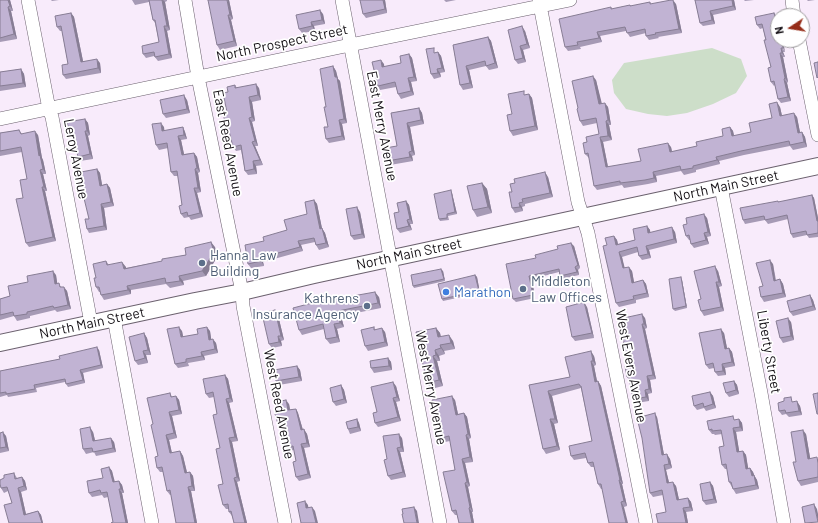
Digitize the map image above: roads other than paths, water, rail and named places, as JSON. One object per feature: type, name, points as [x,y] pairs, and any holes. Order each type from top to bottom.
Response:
[{"type":"main road","name":"North Main Street","points":[[0,343],[195,300],[242,292],[391,258],[818,166]]},
{"type":"street","name":"Leroy Avenue","points":[[28,0],[91,323]]},
{"type":"street","name":"East Reed Avenue","points":[[184,0],[198,77],[242,292]]},
{"type":"street","name":"East Merry Avenue","points":[[342,0],[391,258]]},
{"type":"street","name":"North Prospect Street","points":[[0,119],[540,3],[570,0]]},
{"type":"street","name":"West Evers Avenue","points":[[540,3],[578,202],[588,230],[646,523]]},
{"type":"street","points":[[801,48],[818,135]]},
{"type":"street","name":"Liberty Street","points":[[721,187],[760,385],[784,523]]},
{"type":"street","name":"West Merry Avenue","points":[[391,258],[440,523]]},
{"type":"street","name":"West Reed Avenue","points":[[242,292],[243,306],[285,523]]},
{"type":"street","points":[[114,318],[152,523]]},
{"type":"place","name":"Hanna Law Building","points":[[202,263]]},
{"type":"place","name":"Middleton Law Offices","points":[[523,289]]},
{"type":"place","name":"Marathon","points":[[446,292]]},
{"type":"place","name":"Kathrens Insurance Agency","points":[[367,306]]}]
